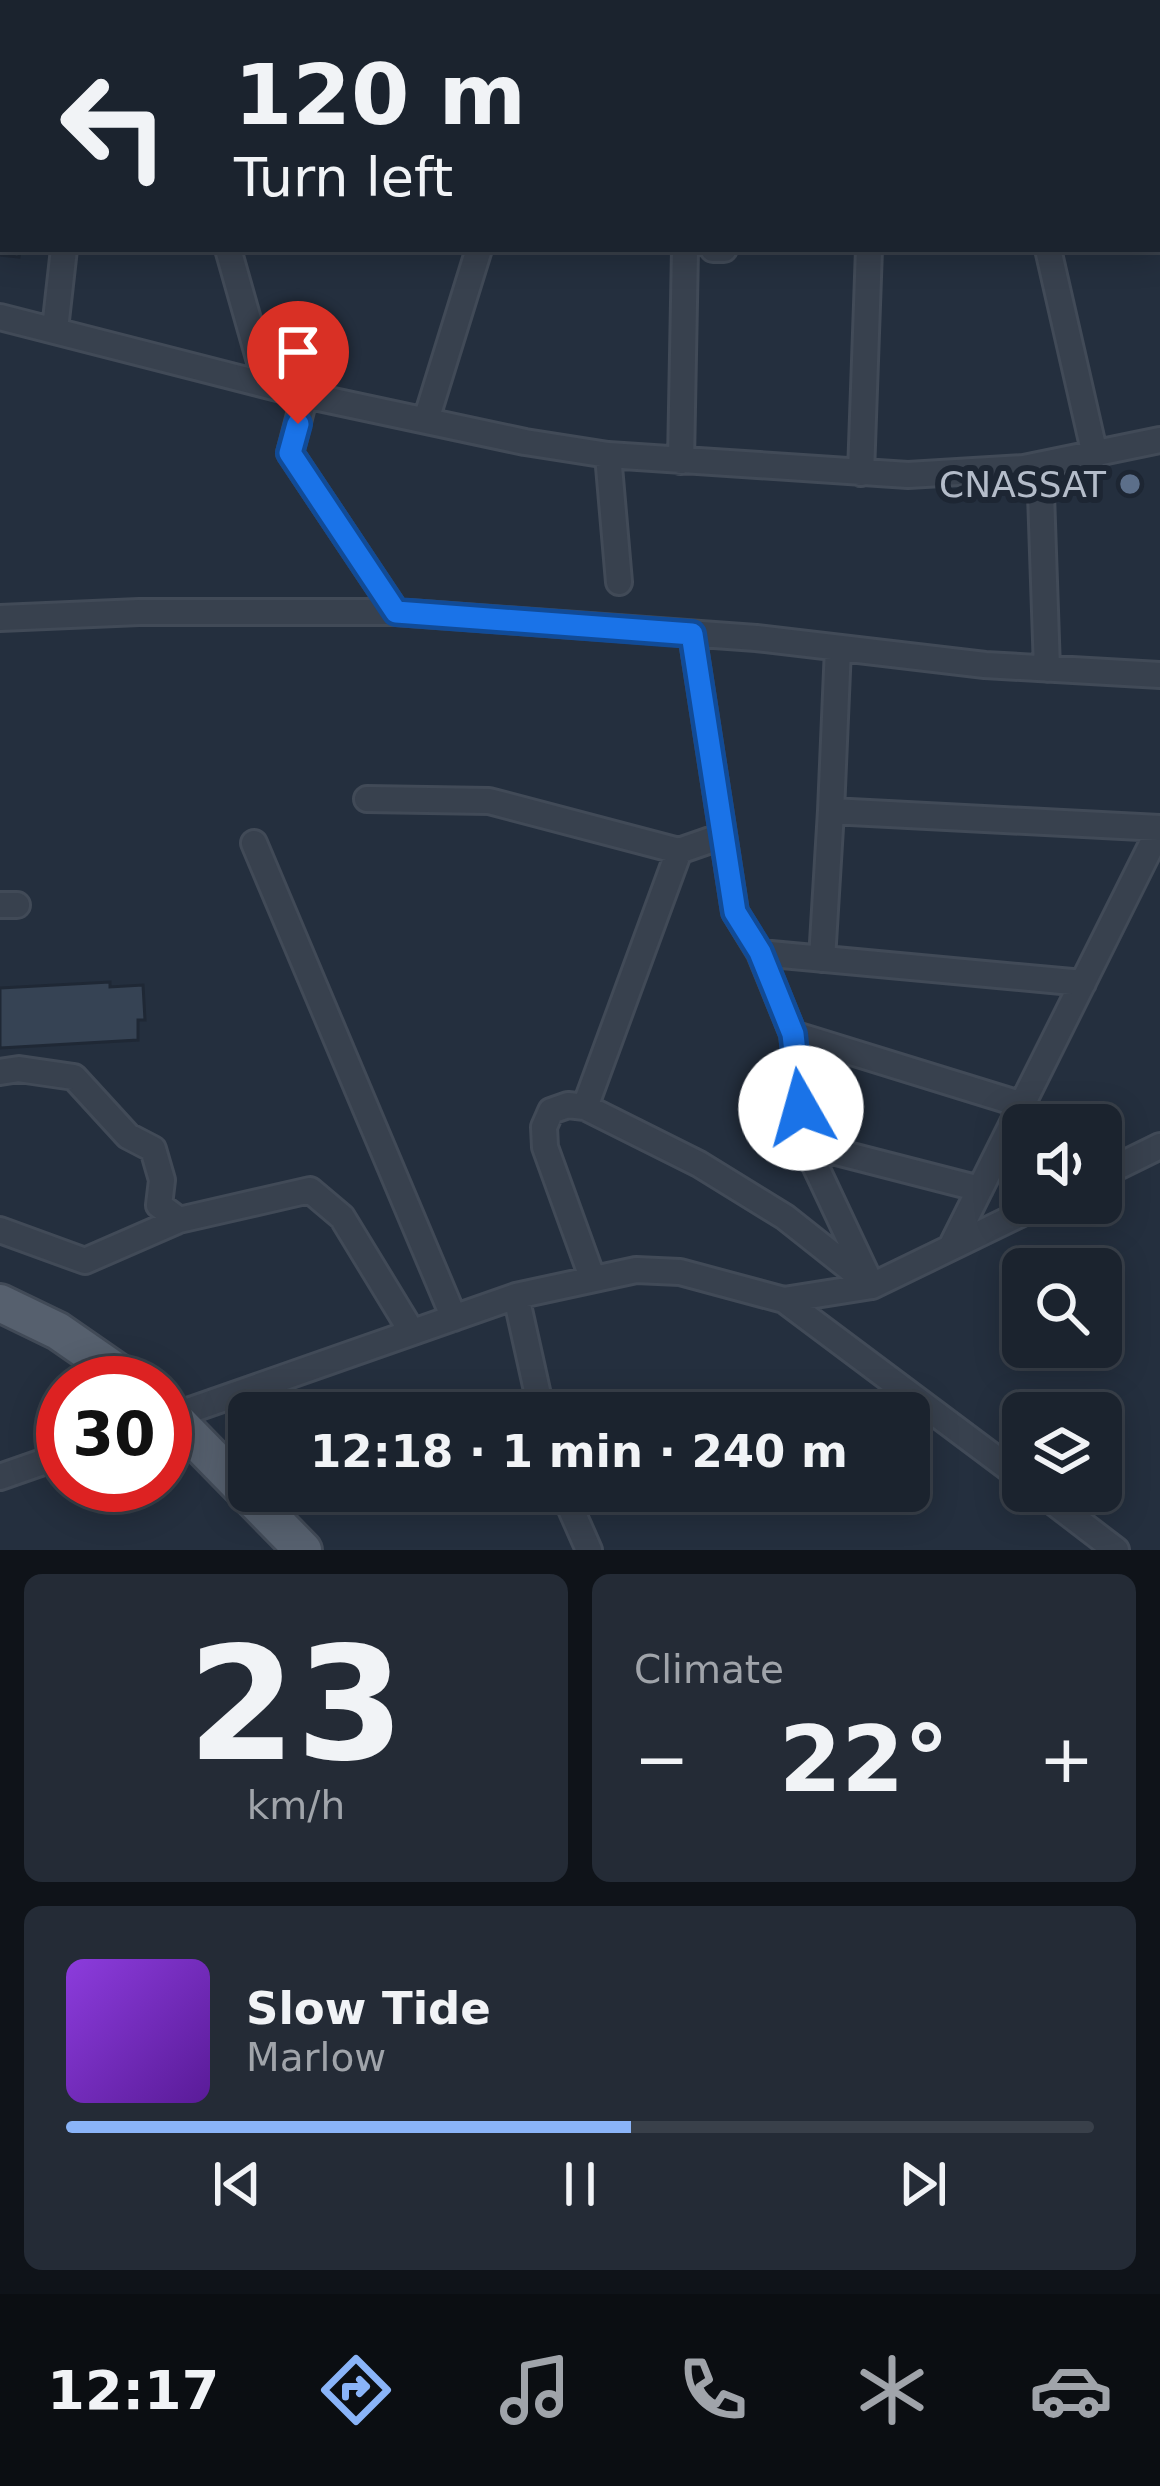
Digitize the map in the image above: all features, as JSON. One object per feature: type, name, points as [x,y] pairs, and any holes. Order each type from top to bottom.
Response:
[{"type":"main road","points":[[0,1303],[58,1331],[94,1356]]},
{"type":"main road","points":[[192,1439],[303,1550]]},
{"type":"street","points":[[55,329],[64,252]]},
{"type":"street","points":[[229,252],[266,383]]},
{"type":"street","points":[[426,420],[478,252]]},
{"type":"street","points":[[681,461],[685,252]]},
{"type":"street","points":[[861,473],[869,252]]},
{"type":"street","points":[[1049,252],[1095,455]]},
{"type":"street","points":[[0,316],[305,395],[608,455],[908,476],[1040,465],[1160,440]]},
{"type":"street","points":[[305,395],[290,453],[396,612]]},
{"type":"street","points":[[608,455],[619,582]]},
{"type":"street","points":[[1040,465],[1047,669]]},
{"type":"street","points":[[0,618],[139,612],[396,612],[1160,675]]},
{"type":"street","points":[[692,634],[735,912],[760,952],[793,1034],[805,1144],[872,1286]]},
{"type":"street","points":[[822,958],[838,648]]},
{"type":"street","points":[[367,799],[489,802],[679,851],[722,836]]},
{"type":"street","points":[[831,811],[1160,828],[1023,1104]]},
{"type":"street","points":[[254,843],[454,1318]]},
{"type":"street","points":[[585,1107],[679,851]]},
{"type":"street","points":[[760,952],[1083,983]]},
{"type":"street","points":[[793,1034],[1020,1104]]},
{"type":"street","points":[[0,1072],[19,1069],[74,1077],[128,1136],[153,1149],[162,1180],[159,1205],[179,1220]]},
{"type":"street","points":[[592,1277],[545,1147],[544,1127],[551,1111],[568,1105],[585,1107],[699,1164],[784,1216],[872,1286]]},
{"type":"street","points":[[805,1144],[980,1190]]},
{"type":"street","points":[[1122,1165],[1160,1146]]},
{"type":"street","points":[[952,1247],[1002,1147]]},
{"type":"street","points":[[0,1230],[85,1261],[179,1220],[310,1190],[342,1216],[412,1332]]},
{"type":"street","points":[[784,1300],[872,1286],[1002,1223]]},
{"type":"street","points":[[192,1407],[516,1296],[636,1270],[680,1272],[784,1300],[1002,1463]]},
{"type":"street","points":[[516,1296],[537,1392]]},
{"type":"street","points":[[0,1477],[36,1464]]},
{"type":"street","points":[[572,1512],[589,1550]]},
{"type":"street","points":[[1066,1512],[1114,1550]]},
{"type":"building","points":[[110,982],[110,987],[143,985],[145,1020],[138,1020],[138,1040],[0,1048],[0,988]]},
{"type":"place","name":"CNASSAT","points":[[1130,484]]},
{"type":"route","points":[[298,424],[290,453],[396,612],[692,634],[735,912],[760,952],[793,1034],[801,1108]]}]
